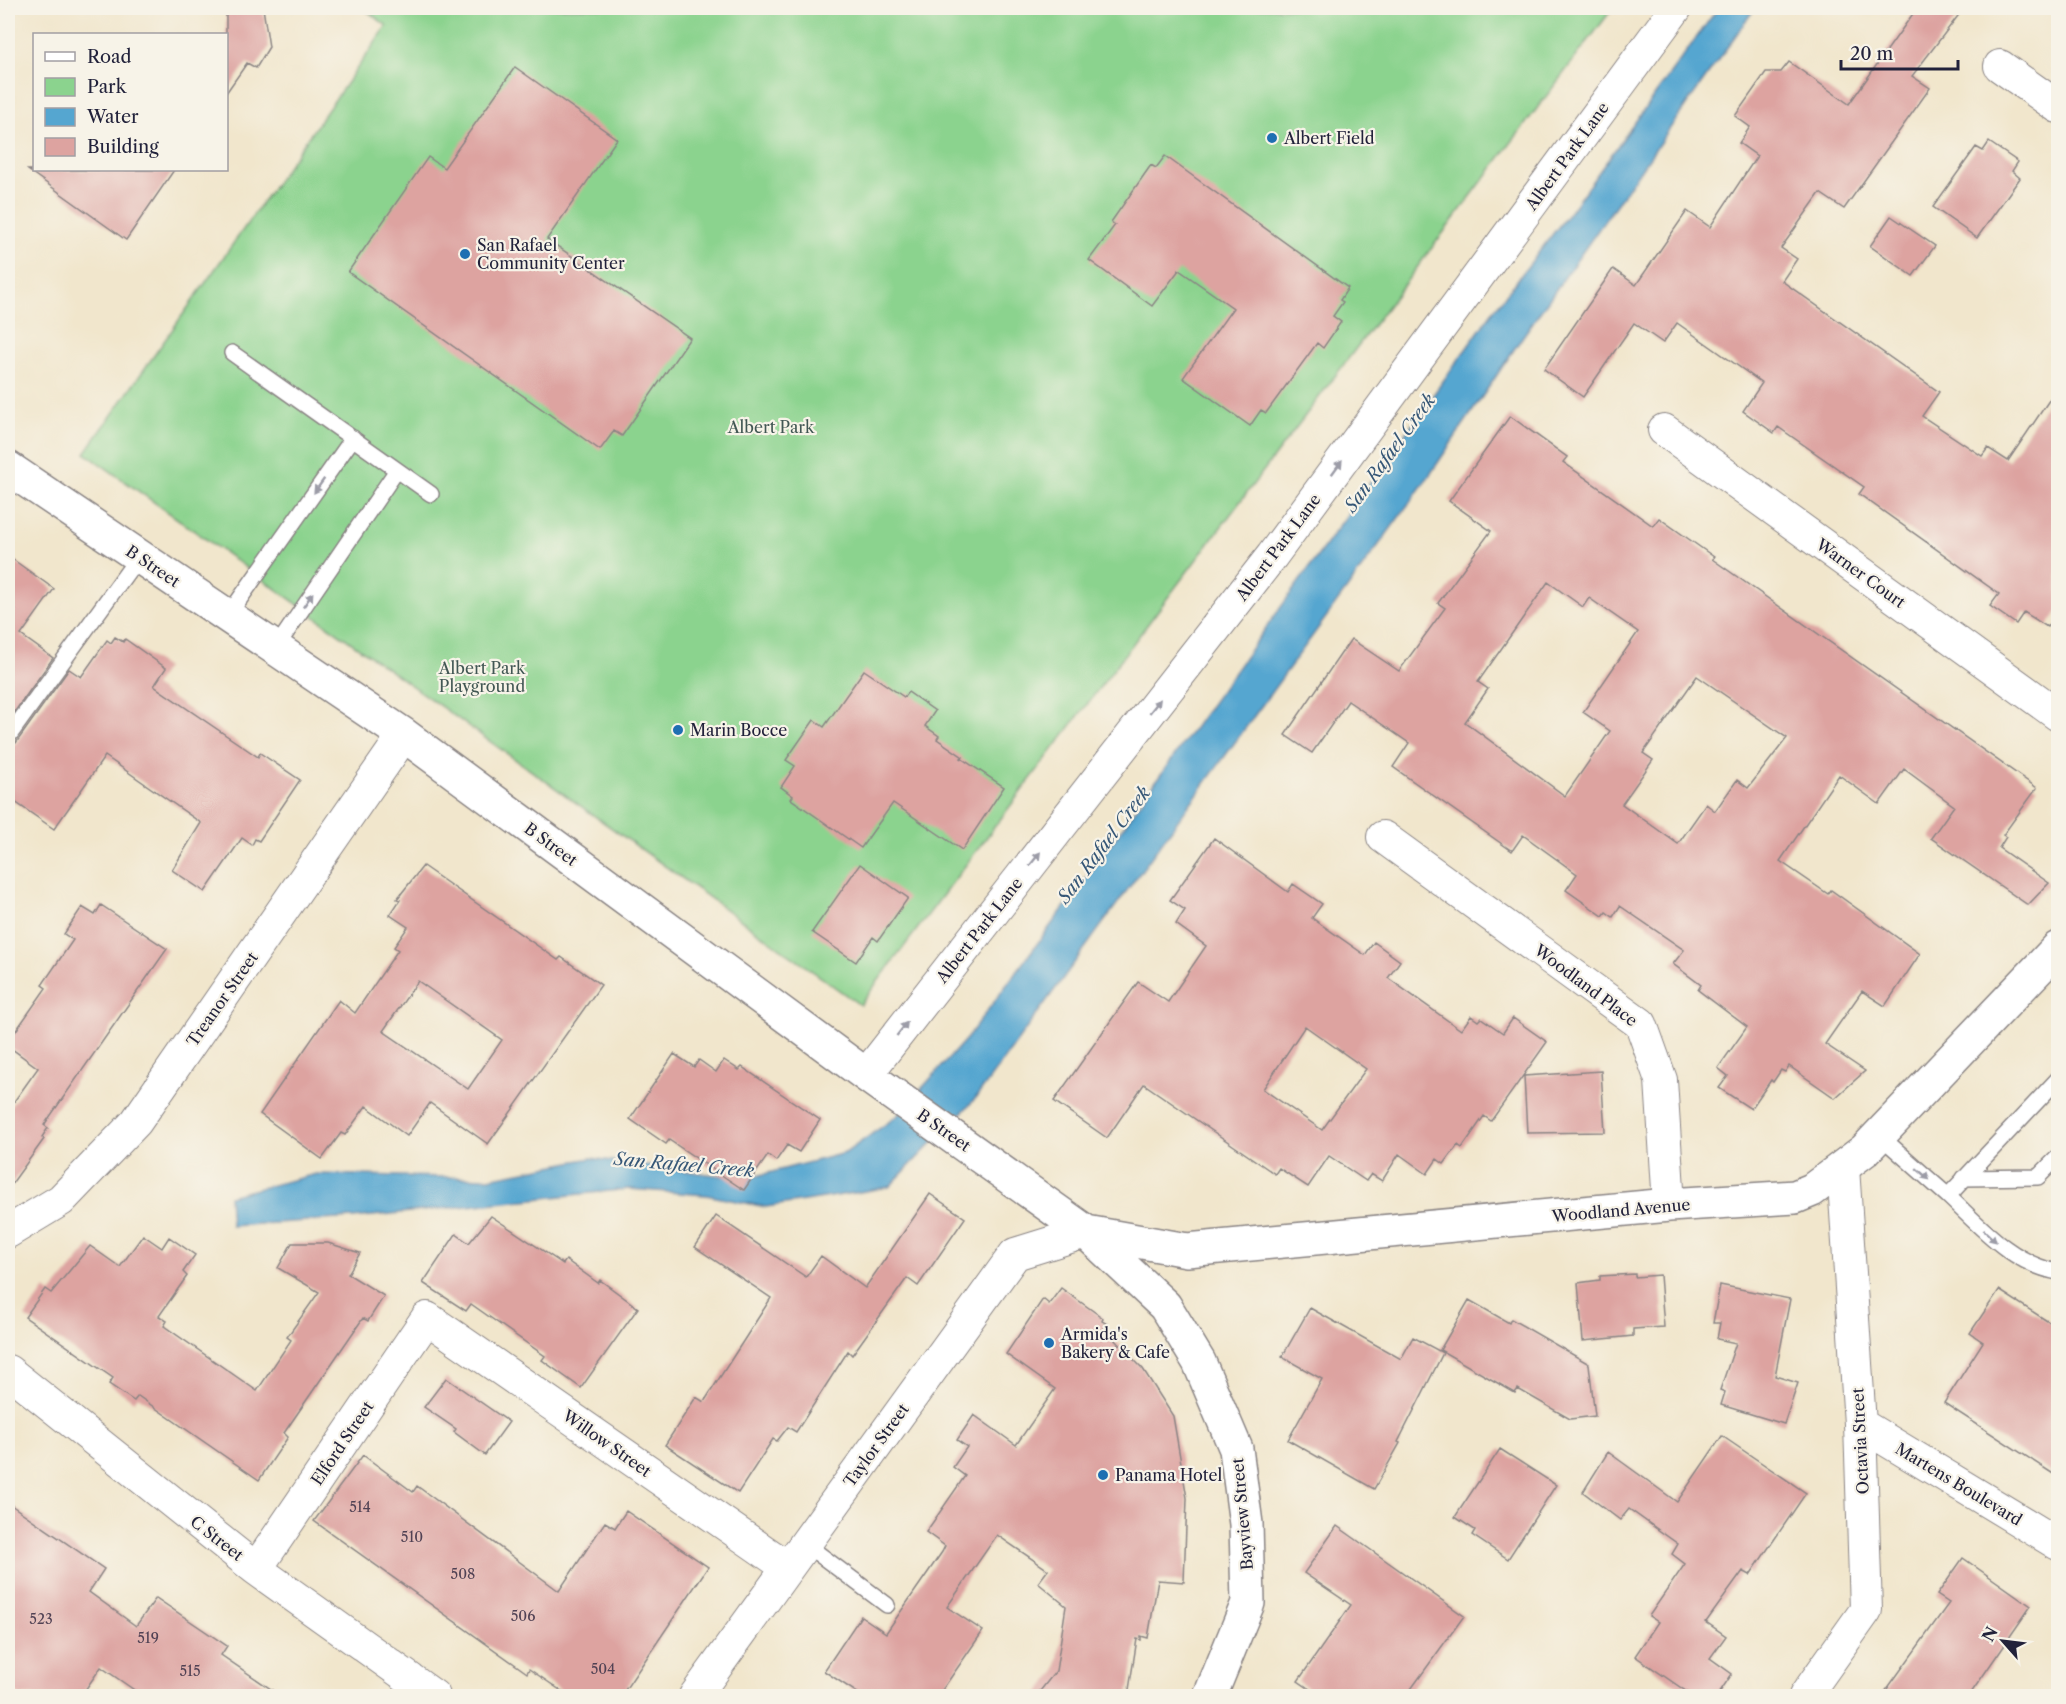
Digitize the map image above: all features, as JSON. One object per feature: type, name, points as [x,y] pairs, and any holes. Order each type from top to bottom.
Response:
[{"type":"street","name":"Albert Park Lane","points":[[866,1075],[1272,556],[1676,8]]},
{"type":"street","points":[[2000,66],[2058,107]]},
{"type":"street","name":"Warner Court","points":[[1664,430],[2058,715]]},
{"type":"street","name":"B Street","points":[[8,468],[404,735],[866,1075],[1086,1232]]},
{"type":"street","name":"Treanor Street","points":[[8,1232],[61,1200],[136,1122],[404,735]]},
{"type":"street","name":"Woodland Place","points":[[1383,837],[1641,1024],[1661,1080],[1669,1205]]},
{"type":"street","name":"Woodland Avenue","points":[[1086,1232],[1187,1250],[1669,1205],[1795,1197],[1812,1190],[1844,1167],[1879,1135],[2058,948]]},
{"type":"street","name":"Octavia Street","points":[[1805,1696],[1866,1610],[1860,1424],[1844,1167]]},
{"type":"street","name":"Taylor Street","points":[[695,1696],[1015,1254],[1086,1232]]},
{"type":"street","name":"Bayview Street","points":[[1086,1232],[1165,1306],[1200,1362],[1236,1449],[1246,1524],[1248,1603],[1210,1696]]},
{"type":"street","name":"Willow Street","points":[[427,1318],[796,1556]]},
{"type":"street","name":"Elford Street","points":[[256,1569],[427,1318]]},
{"type":"street","name":"C Street","points":[[8,1371],[256,1569],[434,1696]]},
{"type":"street","name":"Martens Boulevard","points":[[1860,1424],[2058,1544]]},
{"type":"lane","points":[[232,353],[432,494]]},
{"type":"lane","points":[[227,617],[353,438]]},
{"type":"lane","points":[[275,648],[397,470]]},
{"type":"lane","points":[[8,737],[139,556]]},
{"type":"lane","points":[[1948,1196],[2058,1079]]},
{"type":"lane","points":[[1879,1135],[2004,1249],[2058,1272]]},
{"type":"lane","points":[[1964,1178],[2038,1178],[2058,1156]]},
{"type":"lane","points":[[796,1556],[887,1605]]},
{"type":"green space","name":"Albert Park","points":[[363,8],[1613,8],[860,1005],[85,453],[387,26]]},
{"type":"water","points":[[1718,8],[1755,8],[1521,339],[1429,476],[975,1099],[889,1187],[766,1207],[706,1195],[629,1189],[353,1218],[231,1226],[229,1196],[316,1174],[489,1178],[591,1158],[745,1179],[845,1153],[897,1116],[967,1038],[1098,862],[1494,310],[1569,213]]},
{"type":"building","points":[[226,8],[263,8],[269,47],[256,68],[247,63],[228,90],[228,33],[226,33]]},
{"type":"building","points":[[1917,8],[1964,8],[1912,76],[1930,88],[1844,209],[1820,193],[1781,248],[1797,259],[1782,281],[1939,392],[1922,416],[1982,456],[1988,448],[2008,461],[2058,387],[2058,611],[2047,627],[2024,612],[2016,624],[1990,606],[1999,594],[1859,494],[1864,487],[1778,427],[1774,433],[1743,411],[1762,383],[1677,323],[1663,343],[1634,323],[1583,397],[1544,369],[1613,269],[1636,285],[1687,211],[1710,227],[1757,156],[1739,143],[1750,127],[1735,116],[1766,72],[1781,72],[1789,62],[1849,104]]},
{"type":"building","name":"San Rafael Community Center","points":[[515,67],[617,139],[547,239],[690,338],[622,436],[614,431],[600,450],[348,272],[428,157],[444,168]]},
{"type":"building","points":[[1989,142],[2018,162],[2012,171],[2020,178],[1977,238],[1933,207],[1976,147],[1983,151]]},
{"type":"building","points":[[1165,156],[1348,288],[1340,300],[1343,302],[1333,316],[1341,322],[1323,348],[1317,343],[1266,413],[1261,410],[1250,426],[1183,378],[1233,308],[1179,270],[1152,306],[1089,260],[1115,225],[1111,222],[1151,165],[1156,168]]},
{"type":"building","points":[[28,170],[173,171],[126,240]]},
{"type":"building","points":[[1891,216],[1935,246],[1913,276],[1870,246]]},
{"type":"building","points":[[1510,416],[1567,457],[1563,462],[1653,526],[1659,518],[1714,557],[1712,559],[2037,788],[2003,835],[2006,837],[1999,848],[2049,883],[2028,905],[1931,838],[1954,806],[1904,769],[1879,804],[1839,775],[1780,861],[1828,894],[1831,890],[1920,954],[1885,1006],[1862,991],[1825,1044],[1865,1071],[1835,1098],[1789,1066],[1785,1072],[1781,1070],[1773,1082],[1771,1080],[1751,1109],[1719,1088],[1728,1076],[1718,1068],[1747,1027],[1698,990],[1701,985],[1673,964],[1684,950],[1620,906],[1613,917],[1606,912],[1603,916],[1566,890],[1577,874],[1523,835],[1512,851],[1393,767],[1409,743],[1348,701],[1312,753],[1285,735],[1351,639],[1399,671],[1445,608],[1438,603],[1491,531],[1449,501]],"holes":[[[1548,582],[1583,607],[1589,598],[1638,632],[1583,712],[1610,731],[1565,796],[1465,722],[1488,689],[1478,682]],[[1697,676],[1787,738],[1748,788],[1737,780],[1715,811],[1706,804],[1678,844],[1622,804],[1653,760],[1643,753]]]},
{"type":"building","points":[[8,556],[54,589],[21,635],[53,658],[8,721]]},
{"type":"building","points":[[115,637],[123,642],[125,639],[166,668],[154,686],[258,757],[260,753],[300,780],[259,841],[255,839],[252,845],[242,838],[205,892],[172,870],[201,823],[105,756],[54,829],[8,797],[8,747],[16,743],[69,669],[81,677],[107,640],[111,643]]},
{"type":"building","points":[[864,670],[904,697],[908,692],[935,711],[925,726],[939,736],[937,739],[963,757],[961,758],[1004,787],[962,850],[893,803],[861,848],[791,799],[793,796],[781,787],[795,766],[786,760],[814,720],[824,727]]},
{"type":"building","points":[[1214,838],[1288,892],[1293,884],[1322,904],[1312,918],[1365,955],[1374,942],[1400,961],[1388,978],[1461,1030],[1471,1016],[1478,1021],[1481,1018],[1503,1033],[1513,1018],[1547,1042],[1491,1121],[1484,1116],[1462,1148],[1458,1145],[1444,1164],[1437,1159],[1427,1174],[1399,1154],[1382,1181],[1371,1174],[1366,1181],[1329,1156],[1308,1187],[1279,1168],[1275,1174],[1144,1084],[1107,1138],[1054,1101],[1138,982],[1168,1002],[1206,946],[1176,924],[1185,910],[1170,900]],"holes":[[[1305,1026],[1366,1069],[1322,1130],[1263,1089]]]},
{"type":"building","points":[[860,864],[908,898],[878,941],[873,937],[856,962],[812,932]]},
{"type":"building","points":[[423,866],[558,960],[561,957],[601,985],[488,1144],[430,1103],[407,1136],[366,1106],[345,1135],[341,1133],[322,1159],[260,1114],[339,1000],[355,1013],[398,950],[394,947],[408,927],[390,915],[400,900],[397,899]],"holes":[[[418,981],[502,1040],[468,1089],[383,1031]]]},
{"type":"building","points":[[101,905],[167,949],[44,1125],[48,1128],[42,1137],[44,1139],[8,1189],[8,1110],[38,1068],[8,1046],[8,1042],[46,988],[42,985],[73,940],[64,934],[82,907],[95,915]]},
{"type":"building","points":[[674,1054],[694,1067],[699,1060],[716,1072],[724,1060],[739,1070],[742,1067],[820,1120],[799,1152],[787,1145],[776,1161],[768,1155],[744,1190],[669,1140],[666,1144],[630,1119]]},
{"type":"building","points":[[1601,1071],[1605,1132],[1527,1133],[1524,1076]]},
{"type":"building","points":[[930,1194],[965,1218],[918,1286],[907,1278],[852,1355],[848,1351],[796,1432],[788,1427],[777,1441],[773,1439],[738,1493],[665,1445],[696,1397],[704,1402],[771,1298],[695,1247],[716,1216],[806,1277],[821,1256],[865,1288]]},
{"type":"building","points":[[491,1216],[563,1264],[566,1260],[598,1283],[600,1280],[638,1308],[581,1388],[542,1360],[545,1356],[471,1304],[466,1311],[423,1283],[456,1234],[469,1243]]},
{"type":"building","points":[[143,1235],[162,1248],[169,1237],[195,1255],[183,1272],[187,1276],[159,1316],[167,1321],[164,1326],[257,1391],[291,1340],[287,1337],[319,1292],[278,1268],[292,1243],[328,1243],[360,1253],[348,1274],[384,1296],[368,1321],[363,1318],[284,1433],[288,1437],[259,1480],[138,1396],[134,1401],[109,1384],[113,1378],[25,1317],[45,1289],[51,1293],[90,1246],[120,1267]]},
{"type":"building","points":[[1635,1274],[1635,1277],[1660,1275],[1664,1327],[1633,1329],[1633,1336],[1583,1341],[1578,1283],[1600,1280],[1600,1276]]},
{"type":"building","points":[[1720,1285],[1790,1299],[1775,1376],[1798,1383],[1784,1424],[1721,1405],[1725,1392],[1720,1390],[1736,1343],[1717,1339],[1720,1323],[1713,1323]]},
{"type":"building","points":[[1061,1288],[1103,1318],[1102,1321],[1107,1324],[1104,1329],[1143,1369],[1173,1416],[1187,1498],[1184,1582],[1158,1580],[1148,1638],[1141,1636],[1141,1640],[1137,1639],[1128,1696],[1036,1696],[1056,1671],[1066,1606],[1038,1583],[1048,1570],[997,1535],[947,1607],[983,1631],[938,1696],[862,1696],[824,1671],[861,1616],[886,1633],[942,1552],[945,1546],[926,1532],[965,1476],[953,1467],[967,1447],[957,1440],[974,1415],[1016,1445],[1055,1389],[1006,1354],[1043,1299],[1049,1304]]},
{"type":"building","points":[[1999,1290],[2058,1328],[2058,1477],[1944,1403],[1983,1342],[1970,1333]]},
{"type":"building","points":[[1469,1300],[1509,1323],[1511,1319],[1589,1364],[1595,1416],[1570,1419],[1518,1389],[1515,1393],[1440,1350]]},
{"type":"building","points":[[1310,1308],[1401,1359],[1413,1337],[1443,1353],[1398,1442],[1400,1443],[1374,1489],[1288,1440],[1322,1379],[1282,1357]]},
{"type":"building","points":[[446,1378],[509,1422],[485,1455],[454,1432],[456,1429],[424,1407]]},
{"type":"building","points":[[1722,1436],[1806,1493],[1750,1575],[1743,1571],[1706,1622],[1726,1636],[1710,1658],[1732,1674],[1717,1696],[1693,1696],[1635,1656],[1658,1622],[1649,1616],[1685,1564],[1672,1554],[1678,1544],[1629,1509],[1620,1520],[1583,1492],[1608,1452],[1677,1502]]},
{"type":"building","points":[[1500,1449],[1556,1485],[1508,1559],[1472,1535],[1475,1530],[1455,1517]]},
{"type":"building","points":[[363,1455],[413,1492],[417,1486],[559,1591],[605,1522],[615,1528],[626,1511],[708,1567],[621,1696],[569,1696],[529,1669],[527,1673],[314,1521]]},
{"type":"building","points":[[8,1503],[104,1569],[89,1592],[136,1626],[156,1598],[227,1646],[221,1655],[281,1696],[143,1696],[101,1667],[81,1696],[21,1696],[8,1688]]},
{"type":"building","points":[[1337,1526],[1464,1616],[1406,1696],[1320,1696],[1298,1681],[1351,1605],[1304,1573]]},
{"type":"building","points":[[1963,1558],[2031,1606],[1969,1696],[1882,1696],[1949,1603],[1937,1595]]},
{"type":"place","name":"Albert Field","points":[[1272,138]]},
{"type":"place","name":"San Rafael Community Center","points":[[465,254]]},
{"type":"place","name":"Marin Bocce","points":[[678,730]]},
{"type":"place","name":"Armida's Bakery & Cafe","points":[[1049,1343]]},
{"type":"place","name":"Panama Hotel","points":[[1103,1475]]},
{"type":"water label","name":"San Rafael Creek","points":[[1390,453]]},
{"type":"water label","name":"San Rafael Creek","points":[[1104,845]]},
{"type":"water label","name":"San Rafael Creek","points":[[684,1165]]},
{"type":"park label","name":"Albert Park Playground","points":[[482,677]]}]
